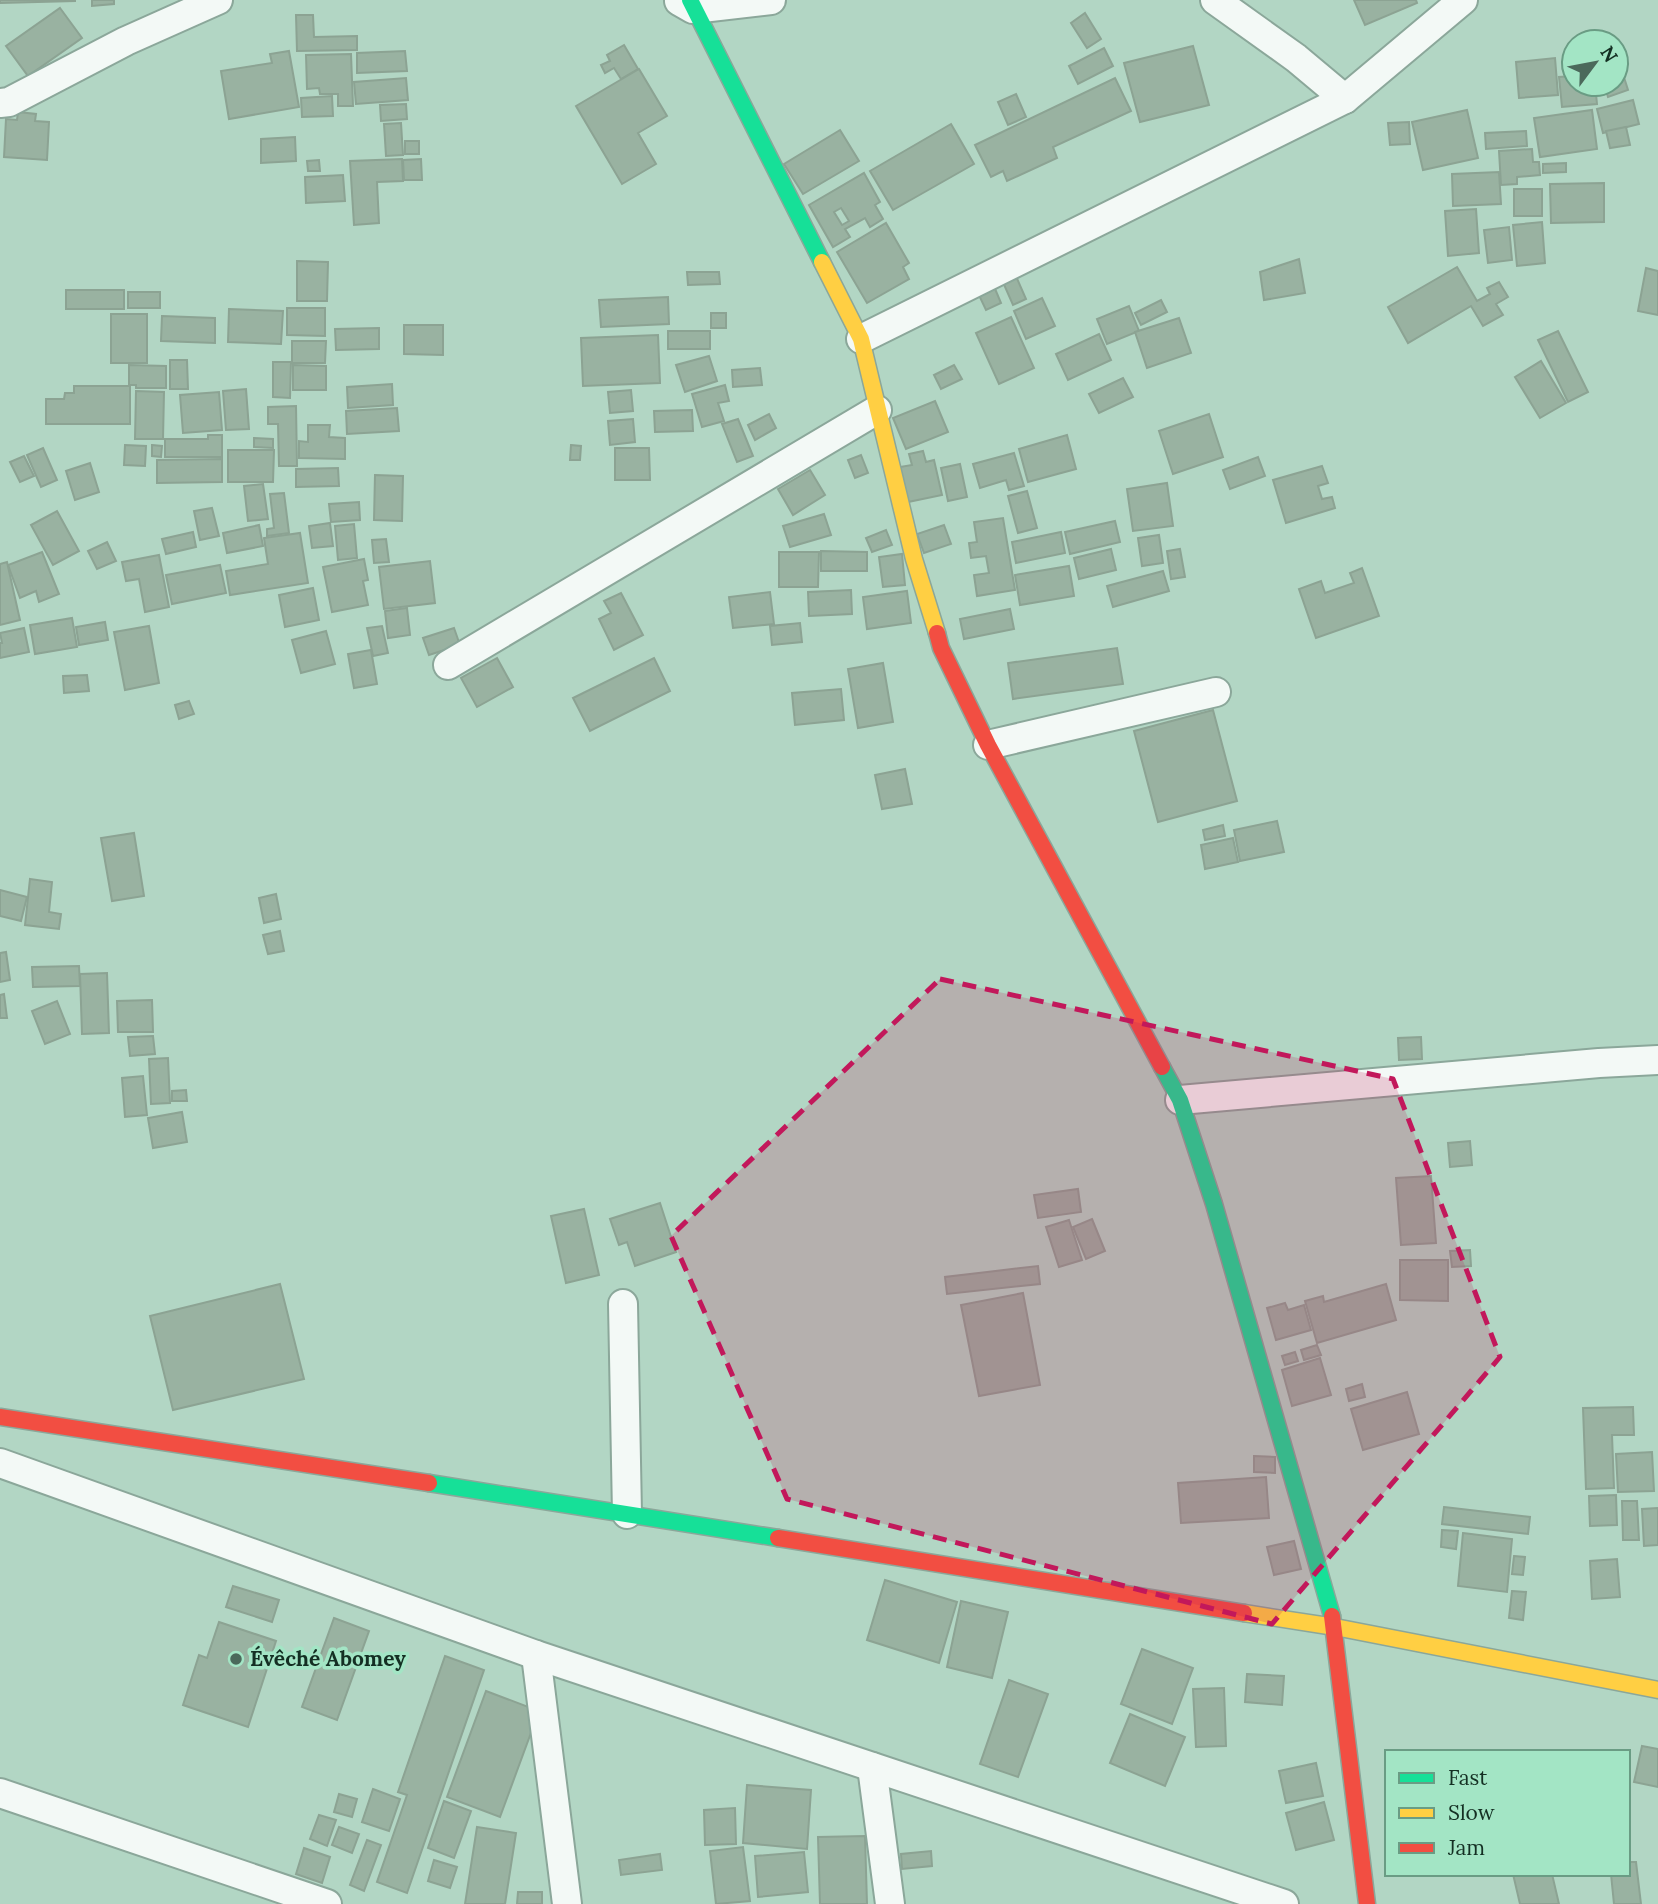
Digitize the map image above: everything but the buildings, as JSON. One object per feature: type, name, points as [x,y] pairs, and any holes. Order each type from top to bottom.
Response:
[{"type":"street","points":[[0,103],[9,102],[127,41],[218,0]]},
{"type":"street","points":[[771,0],[686,3],[861,339],[914,559],[941,648],[988,745],[1180,1100],[1214,1204],[1335,1627],[1367,1904]]},
{"type":"street","points":[[1215,0],[1296,58],[1345,99]]},
{"type":"street","points":[[861,339],[1345,99],[1462,0]]},
{"type":"street","points":[[448,665],[877,410]]},
{"type":"street","points":[[988,745],[1216,692]]},
{"type":"street","points":[[1180,1100],[1658,1060]]},
{"type":"street","points":[[622,1304],[627,1514]]},
{"type":"street","points":[[0,1418],[200,1446],[1335,1627],[1658,1690]]},
{"type":"street","points":[[0,1463],[536,1656],[872,1767],[1236,1895],[1284,1904]]},
{"type":"street","points":[[536,1656],[567,1904]]},
{"type":"street","points":[[872,1767],[890,1904]]},
{"type":"street","points":[[0,1793],[272,1894],[327,1904]]},
{"type":"highlighted area","points":[[940,979],[1393,1079],[1500,1357],[1272,1624],[787,1499],[671,1236]]},
{"type":"traffic: fast","points":[[690,0],[822,262]]},
{"type":"traffic: fast","points":[[1162,1067],[1180,1100],[1214,1204],[1332,1616]]},
{"type":"traffic: fast","points":[[429,1483],[778,1538]]},
{"type":"traffic: slow","points":[[822,262],[861,339],[914,559],[937,633]]},
{"type":"traffic: slow","points":[[1244,1613],[1335,1627],[1658,1690]]},
{"type":"traffic: jam","points":[[937,633],[941,648],[988,745],[1162,1067]]},
{"type":"traffic: jam","points":[[0,1417],[429,1483]]},
{"type":"traffic: jam","points":[[778,1538],[1244,1613]]},
{"type":"traffic: jam","points":[[1332,1616],[1367,1904]]},
{"type":"place","name":"Évêché Abomey","points":[[236,1659]]}]
